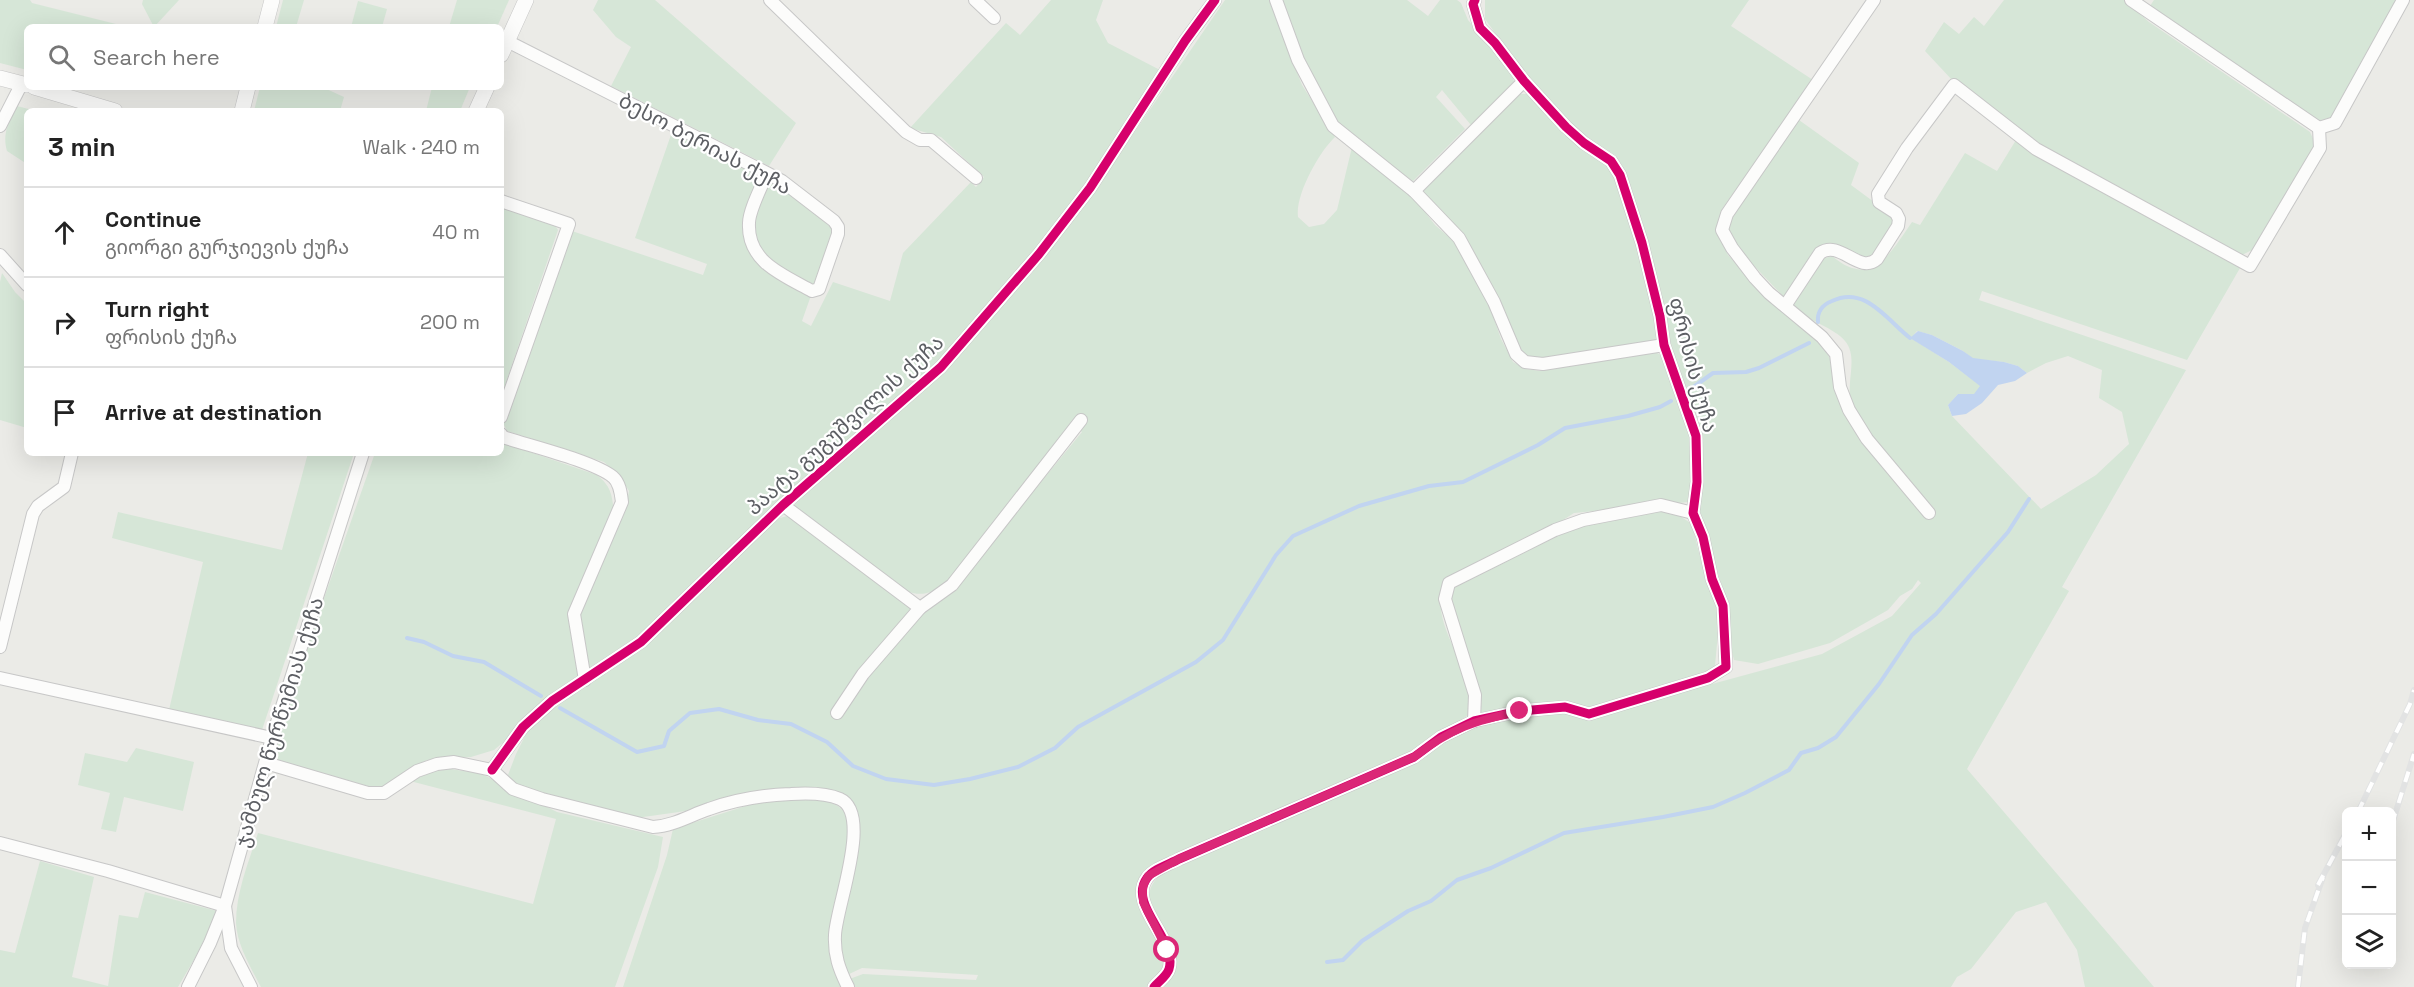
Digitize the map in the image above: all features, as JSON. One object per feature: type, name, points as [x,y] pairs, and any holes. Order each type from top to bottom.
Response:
[{"type":"street","points":[[266,24],[272,0]]},
{"type":"street","points":[[504,48],[526,0]]},
{"type":"street","points":[[770,0],[906,132],[920,140],[931,140],[976,178]]},
{"type":"street","points":[[975,0],[994,18]]},
{"type":"street","name":"პაატა გუგუშვილის ქუჩა","points":[[492,770],[523,727],[552,701],[641,642],[783,505],[941,367],[1039,254],[1090,188],[1179,50],[1215,0]]},
{"type":"street","points":[[1276,0],[1298,60],[1333,126],[1414,191],[1459,238],[1494,302],[1516,354],[1525,362],[1543,364],[1664,345]]},
{"type":"street","name":"ფრისის ქუჩა","points":[[1154,987],[1168,971],[1169,962],[1155,924],[1143,902],[1143,886],[1148,876],[1179,859],[1414,757],[1441,737],[1474,721],[1520,711],[1565,707],[1589,714],[1708,678],[1726,667],[1723,606],[1712,579],[1702,537],[1693,513],[1697,482],[1696,436],[1664,345],[1660,316],[1642,243],[1620,175],[1611,161],[1584,143],[1566,127],[1524,81],[1495,43],[1479,28],[1473,4],[1475,0]]},
{"type":"street","points":[[1874,0],[1727,214],[1722,230],[1732,248],[1755,278],[1822,336],[1836,354],[1840,387],[1849,411],[1867,439],[1929,513]]},
{"type":"street","points":[[2319,128],[2335,123],[2403,0]]},
{"type":"street","points":[[2138,3],[2319,128]]},
{"type":"street","name":"ბესო ბერიას ქუჩა","points":[[504,48],[766,173],[782,181],[834,221],[838,227],[819,289],[812,291],[764,264],[753,246],[749,222],[766,173]]},
{"type":"street","points":[[0,78],[24,84]]},
{"type":"street","points":[[1414,191],[1524,81]]},
{"type":"street","points":[[1785,306],[1820,253],[1826,248],[1835,249],[1865,264],[1873,263],[1877,259],[1898,226],[1899,219],[1896,213],[1879,202],[1878,194],[1907,148],[1954,85],[2036,149],[2250,266],[2320,148],[2319,128]]},
{"type":"street","points":[[0,126],[25,90]]},
{"type":"street","points":[[45,90],[105,108]]},
{"type":"street","points":[[243,108],[247,90]]},
{"type":"street","points":[[477,108],[486,90]]},
{"type":"street","points":[[504,202],[569,224],[504,408]]},
{"type":"street","points":[[0,255],[24,282]]},
{"type":"street","points":[[837,713],[863,674],[920,608],[952,585],[1081,420]]},
{"type":"street","points":[[504,437],[597,467],[615,478],[620,488],[622,502],[574,614],[585,680]]},
{"type":"street","points":[[0,647],[33,514],[38,506],[64,487],[71,456]]},
{"type":"street","name":"ჯამბულ წურწუმიას ქუჩა","points":[[188,987],[225,906],[272,738],[362,456]]},
{"type":"street","points":[[783,505],[920,608]]},
{"type":"street","points":[[1474,721],[1475,695],[1445,599],[1449,583],[1555,530],[1583,520],[1661,506],[1693,513]]},
{"type":"street","points":[[0,678],[272,738]]},
{"type":"street","points":[[266,763],[368,793],[384,793],[417,771],[437,764],[454,762],[492,770],[513,789],[542,799],[653,827],[666,826],[712,808],[758,798],[791,794],[819,794],[842,800],[853,813],[855,831],[835,934],[836,963],[848,987]]},
{"type":"street","points":[[0,843],[108,871],[225,906],[231,948],[251,987]]},
{"type":"green space","points":[[0,0],[30,0],[32,3],[116,24],[24,24],[24,69],[0,63]]},
{"type":"green space","points":[[143,0],[179,0],[157,24],[152,24],[142,4]]},
{"type":"green space","points":[[283,0],[304,0],[297,24],[277,24]]},
{"type":"green space","points":[[457,0],[509,0],[498,24],[450,24]]},
{"type":"green space","points":[[598,0],[655,0],[796,123],[769,166],[611,86],[631,47],[616,37],[593,10]]},
{"type":"green space","points":[[1051,0],[1103,0],[1096,20],[1108,43],[1160,70],[1091,178],[1027,263],[939,364],[803,481],[668,607],[640,637],[587,674],[579,615],[625,512],[629,491],[620,477],[604,462],[507,431],[504,425],[572,231],[703,275],[707,264],[635,238],[672,132],[775,182],[832,228],[833,233],[802,321],[811,326],[833,282],[890,301],[903,253],[971,182],[976,187],[984,177],[941,137],[910,128],[1006,23],[1020,35]]},
{"type":"green space","points":[[1225,0],[1269,0],[1302,85],[1335,137],[1309,174],[1300,197],[1298,217],[1309,227],[1324,224],[1337,210],[1352,147],[1412,195],[1435,225],[1457,244],[1490,307],[1501,339],[1513,362],[1526,369],[1540,371],[1639,353],[1657,353],[1665,357],[1688,428],[1691,446],[1693,464],[1689,502],[1574,513],[1552,527],[1447,578],[1442,592],[1443,620],[1470,689],[1471,713],[1414,754],[1146,871],[1139,878],[1137,886],[1164,952],[1167,966],[1150,987],[851,987],[847,980],[863,974],[976,980],[978,975],[862,968],[847,975],[838,931],[859,827],[857,814],[847,797],[814,789],[721,800],[686,811],[629,819],[517,786],[508,775],[527,732],[555,704],[622,659],[777,519],[787,516],[796,519],[909,606],[911,611],[866,675],[923,611],[954,588],[1082,432],[1074,426],[944,585],[925,594],[904,590],[796,510],[794,502],[945,368],[1031,274],[1090,197]]},
{"type":"green space","points":[[1281,0],[1407,0],[1428,16],[1440,0],[1457,0],[1461,3],[1468,20],[1513,74],[1514,84],[1471,125],[1442,90],[1436,97],[1465,129],[1413,181],[1353,139],[1337,124],[1302,58]]},
{"type":"green space","points":[[1485,0],[1749,0],[1731,26],[1813,80],[1722,209],[1716,228],[1728,255],[1762,292],[1823,345],[1831,361],[1837,396],[1856,434],[1926,518],[1934,508],[1879,448],[1853,408],[1850,400],[1851,356],[1845,341],[1835,332],[1790,307],[1822,259],[1832,256],[1846,266],[1858,269],[1869,268],[1879,263],[1888,255],[1912,222],[1920,225],[1965,153],[1997,171],[2016,140],[2240,268],[2187,360],[1982,291],[1979,300],[2186,370],[2062,587],[2069,591],[1967,769],[2154,987],[2085,987],[2077,950],[2046,902],[2016,912],[1971,969],[1957,977],[1951,987],[1162,987],[1171,977],[1149,903],[1149,893],[1163,871],[1477,725],[1518,714],[1566,710],[1591,717],[1822,654],[1892,616],[1921,583],[1918,580],[1912,589],[1900,596],[1888,610],[1830,643],[1758,664],[1734,660],[1729,610],[1699,509],[1703,448],[1670,342],[1627,179],[1615,155],[1590,140],[1570,123],[1526,76],[1485,19]],"holes":[[[1917,331],[1932,335],[1963,351],[1973,359],[2004,362],[2018,366],[2027,373],[2046,363],[2068,356],[2102,370],[2099,398],[2122,412],[2129,444],[2096,475],[2041,509],[1952,416],[1948,405],[1958,394],[1975,394],[1981,386],[1911,338]]]},
{"type":"green space","points":[[2004,0],[2124,0],[2149,22],[2310,132],[2315,143],[2312,152],[2252,250],[2242,255],[2044,149],[1953,81],[1925,51],[1944,22],[1959,34],[1974,17],[1984,26]]},
{"type":"green space","points":[[2154,0],[2399,0],[2333,117],[2317,121],[2150,6]]},
{"type":"green space","points":[[358,1],[387,9],[383,24],[352,24]]},
{"type":"green space","points":[[259,90],[329,90],[344,97],[341,108],[255,108]]},
{"type":"green space","points":[[431,90],[469,90],[461,108],[427,108]]},
{"type":"green space","points":[[1519,94],[1528,94],[1564,135],[1609,166],[1617,181],[1637,244],[1658,329],[1659,337],[1654,342],[1546,360],[1529,358],[1519,350],[1493,290],[1424,194],[1424,188]]},
{"type":"green space","points":[[17,106],[25,108],[24,162],[7,151],[5,138]]},
{"type":"green space","points":[[1799,120],[1859,163],[1851,185],[1893,216],[1896,223],[1872,259],[1865,262],[1828,245],[1791,295],[1783,296],[1735,246],[1727,230],[1731,215]]},
{"type":"green space","points":[[504,209],[554,224],[558,230],[504,388]]},
{"type":"green space","points":[[2,273],[24,301],[24,427],[0,420],[0,282]]},
{"type":"green space","points":[[504,443],[597,475],[605,483],[610,491],[614,512],[569,616],[581,678],[494,750],[471,757],[427,760],[383,787],[368,786],[278,760],[276,753],[289,698],[374,456],[504,456]]},
{"type":"green space","points":[[307,456],[353,456],[262,730],[169,710],[203,562],[112,538],[118,512],[282,550]]},
{"type":"green space","points":[[1651,511],[1672,511],[1689,522],[1693,529],[1705,576],[1720,610],[1715,666],[1708,675],[1593,710],[1481,715],[1477,680],[1455,624],[1452,610],[1451,597],[1454,585],[1571,527]]},
{"type":"green space","points":[[136,748],[194,762],[183,811],[124,797],[116,832],[101,829],[110,793],[78,785],[85,753],[127,762]]},
{"type":"green space","points":[[451,769],[482,774],[557,812],[663,837],[658,867],[615,987],[261,987],[242,948],[236,923],[241,888],[258,833],[533,904],[556,819],[410,781],[435,771]]},
{"type":"green space","points":[[802,797],[822,799],[838,806],[847,814],[851,834],[832,924],[831,961],[842,987],[623,987],[667,855],[673,829],[755,803]]},
{"type":"green space","points":[[40,861],[94,877],[72,977],[108,986],[119,915],[138,918],[145,892],[217,911],[206,939],[178,987],[0,987],[0,950],[15,953]]},
{"type":"water","points":[[1918,331],[1932,335],[1973,358],[2004,362],[2018,366],[2027,373],[2015,381],[1998,385],[1982,403],[1966,414],[1952,416],[1948,405],[1958,394],[1974,394],[1980,386],[1949,362],[1910,338]]},
{"type":"waterway","points":[[1818,322],[1819,312],[1825,305],[1844,297],[1855,298],[1875,307],[1910,338]]},
{"type":"waterway","points":[[1692,388],[1713,373],[1746,372],[1759,368],[1809,343]]},
{"type":"waterway","points":[[560,708],[637,752],[664,746],[669,731],[690,713],[719,709],[758,720],[791,724],[827,742],[853,766],[886,779],[934,785],[1018,767],[1055,748],[1078,727],[1196,662],[1223,640],[1276,555],[1293,536],[1359,506],[1429,486],[1463,482],[1538,445],[1565,428],[1628,416],[1660,407],[1671,401]]},
{"type":"waterway","points":[[1327,962],[1343,960],[1362,941],[1408,911],[1431,901],[1457,880],[1491,868],[1564,833],[1713,807],[1789,770],[1801,753],[1818,748],[1836,737],[1879,684],[1912,635],[1936,614],[2008,532],[2029,499]]},
{"type":"waterway","points":[[407,638],[424,642],[453,656],[484,662],[541,696]]},
{"type":"railway","points":[[2360,807],[2410,704],[2414,690]]},
{"type":"railway","points":[[2396,811],[2414,754]]},
{"type":"railway","points":[[2318,885],[2342,840]]},
{"type":"railway","points":[[2298,987],[2305,928],[2323,877]]},
{"type":"cycle path","points":[[492,770],[523,727],[552,701],[641,642],[783,505],[941,367],[1039,254],[1090,188],[1185,41],[1215,0]]},
{"type":"cycle path","points":[[1154,987],[1168,972],[1170,958],[1167,946],[1143,900],[1143,888],[1147,878],[1157,869],[1414,757],[1441,737],[1474,721],[1520,711],[1565,707],[1589,714],[1708,678],[1726,667],[1723,606],[1712,579],[1703,537],[1693,513],[1697,482],[1696,436],[1664,345],[1660,316],[1642,243],[1620,175],[1611,161],[1584,143],[1566,127],[1480,28],[1473,4],[1475,0]]},
{"type":"route","points":[[1167,950],[1143,902],[1143,886],[1148,876],[1179,859],[1414,757],[1441,737],[1474,721],[1520,711]]}]
